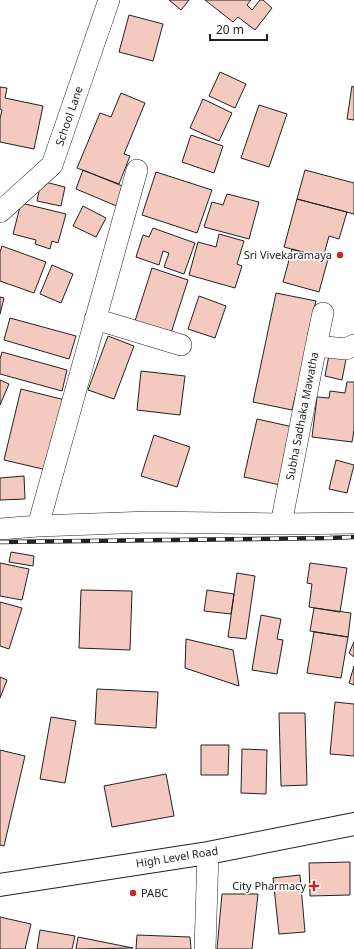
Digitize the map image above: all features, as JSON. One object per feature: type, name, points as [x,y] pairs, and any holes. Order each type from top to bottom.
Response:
[{"type":"highway","name":"High Level Road","points":[[0,885],[208,853],[354,824]]},
{"type":"street","name":"School Lane","points":[[0,212],[52,165],[109,0]]},
{"type":"street","points":[[38,526],[137,170]]},
{"type":"street","points":[[316,346],[323,313]]},
{"type":"street","points":[[95,319],[181,345]]},
{"type":"street","name":"Subha Sadhaka Mawatha","points":[[281,524],[316,346],[346,349],[354,345]]},
{"type":"street","points":[[0,529],[38,526],[148,522],[281,524],[354,523]]},
{"type":"street","points":[[206,949],[208,853]]},
{"type":"building","points":[[169,0],[189,0],[181,10]]},
{"type":"building","points":[[205,0],[251,0],[247,5],[252,10],[260,0],[263,0],[272,8],[255,30],[238,17],[233,22]]},
{"type":"building","points":[[129,15],[163,24],[153,61],[119,52]]},
{"type":"building","points":[[220,72],[246,84],[235,108],[209,96]]},
{"type":"building","points":[[352,86],[354,87],[354,120],[347,119]]},
{"type":"building","points":[[0,87],[7,88],[5,98],[43,106],[34,149],[0,142],[0,119],[2,110],[0,109]]},
{"type":"building","points":[[121,93],[145,103],[124,154],[130,156],[119,184],[77,168],[100,113],[111,117]]},
{"type":"building","points":[[203,99],[232,113],[219,141],[190,128]]},
{"type":"building","points":[[259,105],[287,114],[269,167],[241,158]]},
{"type":"building","points":[[191,135],[223,146],[214,173],[182,162]]},
{"type":"building","points":[[83,170],[127,188],[119,207],[76,189]]},
{"type":"building","points":[[305,170],[354,183],[354,214],[297,199]]},
{"type":"building","points":[[156,172],[212,190],[197,233],[142,215]]},
{"type":"building","points":[[41,181],[65,187],[61,206],[37,201]]},
{"type":"building","points":[[227,194],[259,202],[249,239],[204,227],[212,202],[223,205]]},
{"type":"building","points":[[297,199],[347,212],[339,239],[329,236],[323,258],[284,247]]},
{"type":"building","points":[[21,203],[66,214],[58,243],[52,241],[50,249],[35,244],[36,240],[13,234]]},
{"type":"building","points":[[83,206],[106,218],[96,237],[73,226]]},
{"type":"building","points":[[153,228],[195,243],[184,274],[164,267],[169,253],[163,251],[159,265],[136,257],[143,235],[149,237]]},
{"type":"building","points":[[219,234],[244,241],[237,264],[242,266],[235,288],[189,275],[198,242],[216,247]]},
{"type":"building","points":[[2,246],[46,262],[34,293],[0,281],[0,252]]},
{"type":"building","points":[[292,249],[328,259],[319,292],[283,282]]},
{"type":"building","points":[[52,265],[73,274],[61,303],[40,294]]},
{"type":"building","points":[[152,268],[188,280],[171,333],[135,321]]},
{"type":"building","points":[[276,293],[316,301],[308,334],[301,394],[296,393],[292,410],[253,402]]},
{"type":"building","points":[[199,296],[226,306],[215,338],[188,329]]},
{"type":"building","points":[[0,297],[4,298],[0,314]]},
{"type":"building","points":[[10,318],[76,336],[69,359],[4,340]]},
{"type":"building","points":[[108,336],[134,346],[114,399],[88,390]]},
{"type":"building","points":[[2,352],[67,370],[62,391],[0,374],[0,359]]},
{"type":"building","points":[[329,355],[346,359],[342,380],[325,376]]},
{"type":"building","points":[[141,371],[185,376],[180,415],[137,410]]},
{"type":"building","points":[[0,380],[9,384],[0,405]]},
{"type":"building","points":[[347,382],[354,382],[354,430],[352,442],[312,437],[317,397],[329,398],[330,391],[345,393]]},
{"type":"building","points":[[21,389],[65,400],[47,470],[4,460]]},
{"type":"building","points":[[257,419],[293,427],[280,485],[244,477]]},
{"type":"building","points":[[154,435],[190,447],[177,487],[141,476]]},
{"type":"building","points":[[336,460],[354,465],[347,493],[329,489]]},
{"type":"building","points":[[24,476],[25,499],[0,500],[0,478]]},
{"type":"building","points":[[11,552],[34,556],[33,566],[9,562]]},
{"type":"building","points":[[0,563],[29,569],[22,600],[0,596]]},
{"type":"building","points":[[310,563],[347,568],[340,612],[309,607],[312,584],[307,583]]},
{"type":"building","points":[[237,573],[255,576],[246,639],[228,637]]},
{"type":"building","points":[[81,590],[132,591],[130,650],[79,648]]},
{"type":"building","points":[[207,590],[234,594],[231,614],[204,611]]},
{"type":"building","points":[[0,602],[22,608],[9,649],[0,646]]},
{"type":"building","points":[[314,608],[351,613],[348,637],[310,631]]},
{"type":"building","points":[[261,615],[281,619],[277,639],[283,640],[277,674],[252,670]]},
{"type":"building","points":[[314,632],[348,637],[341,678],[307,673]]},
{"type":"building","points":[[186,639],[233,650],[239,686],[185,668]]},
{"type":"building","points":[[354,642],[354,657],[349,653]]},
{"type":"building","points":[[354,666],[354,685],[349,683]]},
{"type":"building","points":[[0,677],[7,680],[0,698]]},
{"type":"building","points":[[97,689],[158,692],[156,728],[95,724]]},
{"type":"building","points":[[335,702],[354,704],[354,756],[330,754]]},
{"type":"building","points":[[279,713],[305,713],[307,785],[281,786]]},
{"type":"building","points":[[51,717],[76,721],[65,783],[40,779]]},
{"type":"building","points":[[201,745],[229,745],[228,775],[201,775]]},
{"type":"building","points":[[242,749],[267,750],[266,794],[241,793]]},
{"type":"building","points":[[0,750],[25,756],[4,846],[0,845]]},
{"type":"building","points":[[166,774],[174,816],[112,827],[104,786]]},
{"type":"building","points":[[350,862],[350,895],[310,896],[309,863]]},
{"type":"building","points":[[300,875],[305,932],[279,934],[273,878]]},
{"type":"building","points":[[222,894],[258,894],[252,949],[217,949]]},
{"type":"building","points":[[0,917],[31,924],[25,949],[0,949]]},
{"type":"building","points":[[40,930],[75,936],[72,949],[37,949]]},
{"type":"building","points":[[137,935],[190,937],[191,949],[136,949]]},
{"type":"building","points":[[78,937],[133,948],[76,949]]},
{"type":"railway","points":[[0,542],[354,537]]},
{"type":"place","name":"Sri Vivekaramaya","points":[[340,255]]},
{"type":"place","name":"City Pharmacy","points":[[314,886]]},
{"type":"place","name":"PABC","points":[[133,893]]}]
